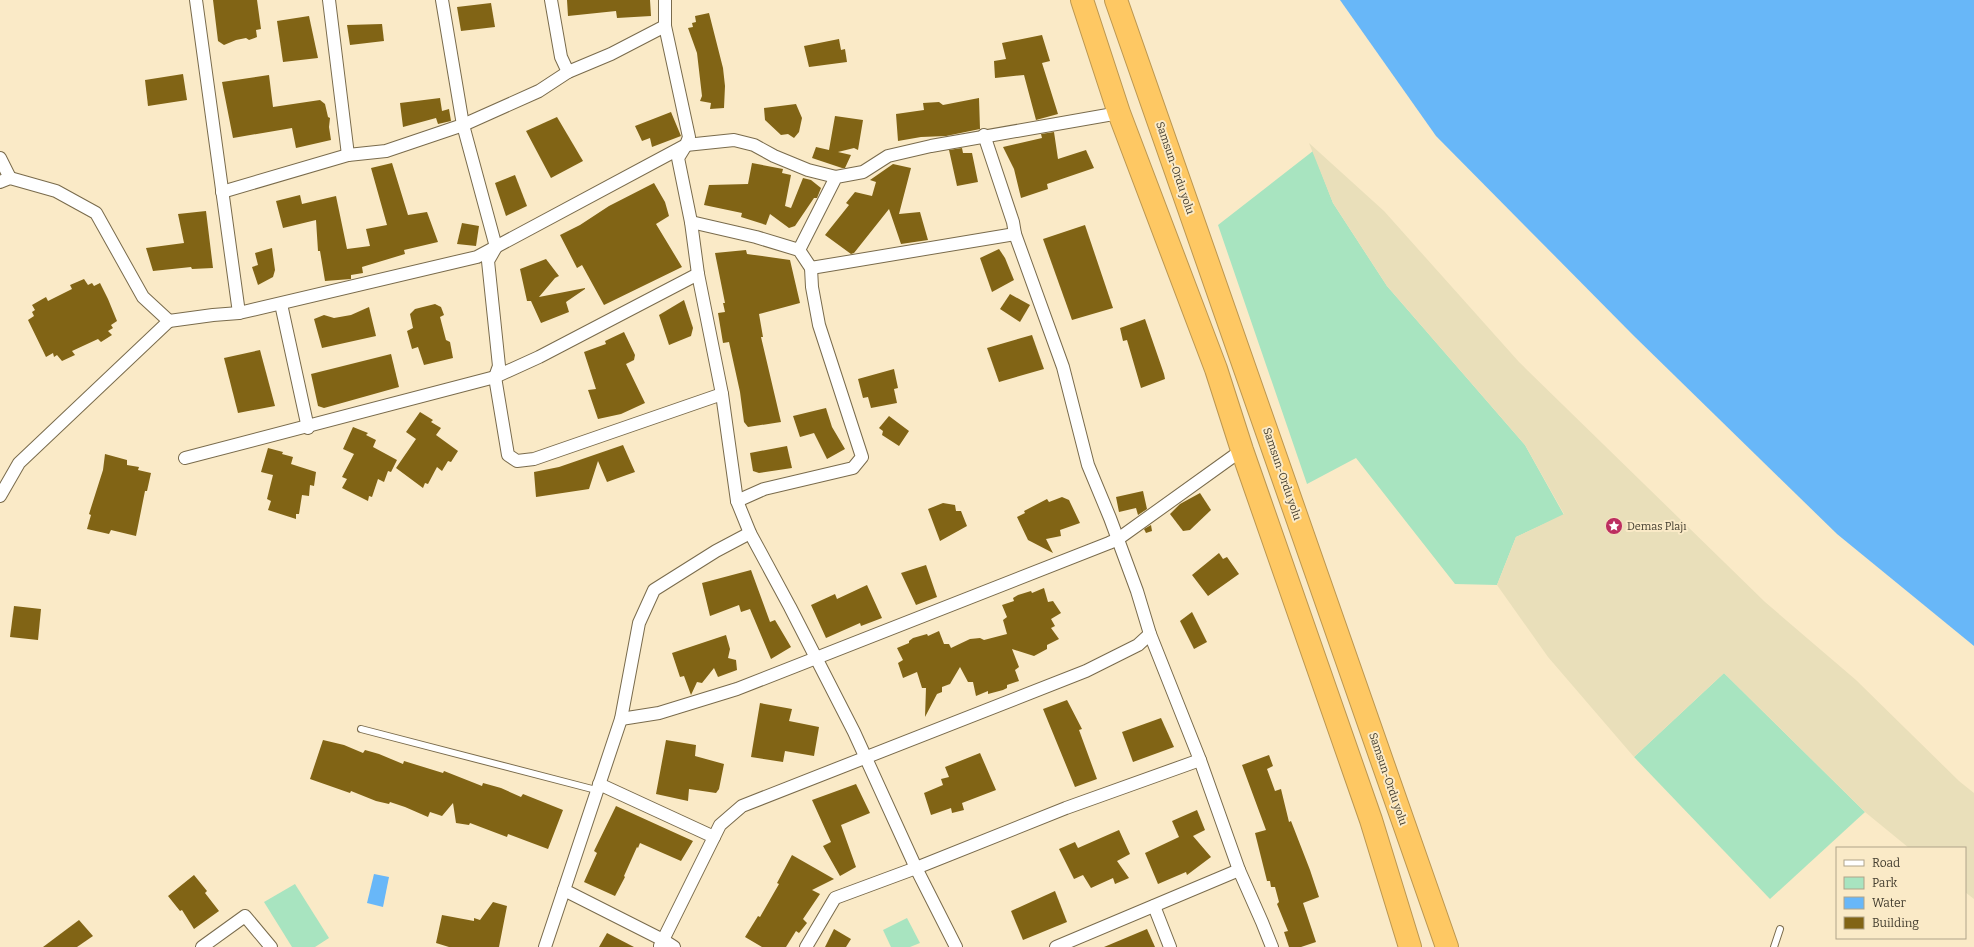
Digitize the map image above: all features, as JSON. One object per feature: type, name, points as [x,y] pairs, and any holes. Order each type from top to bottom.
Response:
[{"type":"highway","points":[[1082,0],[1118,113],[1216,369],[1242,450],[1371,820],[1410,947]]},
{"type":"highway","name":"Samsun-Ordu yolu","points":[[1116,0],[1447,947]]},
{"type":"street","points":[[196,0],[238,313]]},
{"type":"street","points":[[329,0],[348,155]]},
{"type":"street","points":[[442,0],[463,125],[496,247],[488,261],[498,366],[495,377],[508,455],[517,460],[534,459],[722,394]]},
{"type":"street","points":[[551,0],[561,57],[568,72]]},
{"type":"street","points":[[665,0],[666,26],[689,137],[678,158],[691,222],[698,274],[722,394],[737,501],[750,533],[816,658],[866,758],[916,868],[956,947]]},
{"type":"street","points":[[222,192],[348,155],[386,151],[463,125],[539,91],[568,72],[611,54],[666,26]]},
{"type":"street","points":[[0,496],[19,463],[169,321],[238,313],[477,257],[686,145],[734,140],[754,145],[774,156],[808,170],[836,178],[863,172],[888,156],[984,135],[1118,113]]},
{"type":"street","points":[[984,135],[1013,222],[1015,234],[1063,367],[1088,465],[1118,539],[1137,591],[1150,634],[1200,760],[1239,870],[1272,947]]},
{"type":"street","points":[[0,158],[5,180],[56,192],[96,213],[143,297],[169,321]]},
{"type":"street","points":[[799,250],[836,178]]},
{"type":"street","points":[[691,222],[756,237],[799,250],[811,268],[812,287],[820,325],[862,457],[853,468],[764,489],[737,501]]},
{"type":"street","points":[[811,268],[1015,234]]},
{"type":"street","points":[[185,458],[308,428],[495,377],[539,358],[698,274]]},
{"type":"street","points":[[281,304],[308,428]]},
{"type":"street","points":[[621,719],[658,713],[737,689],[1118,539],[1242,450]]},
{"type":"street","points":[[545,947],[597,787],[621,719],[639,623],[654,590],[716,551],[750,533]]},
{"type":"street","points":[[661,944],[720,825],[742,806],[1086,671],[1138,645],[1150,634]]},
{"type":"street","points":[[806,947],[835,898],[916,868],[1066,808],[1200,760]]},
{"type":"street","points":[[597,787],[714,837]]},
{"type":"street","points":[[1056,947],[1239,870]]},
{"type":"street","points":[[564,890],[661,944],[674,947]]},
{"type":"street","points":[[1154,906],[1170,947]]},
{"type":"street","points":[[202,947],[246,916],[271,947]]},
{"type":"lane","points":[[361,729],[597,787]]},
{"type":"lane","points":[[1774,947],[1780,929]]},
{"type":"green space","points":[[1313,151],[1333,203],[1387,286],[1525,445],[1564,515],[1516,537],[1497,585],[1455,584],[1356,458],[1307,484],[1218,225]]},
{"type":"green space","points":[[1724,673],[1865,812],[1770,899],[1634,757]]},
{"type":"green space","points":[[295,884],[329,938],[315,947],[292,947],[264,902]]},
{"type":"green space","points":[[907,918],[920,943],[910,947],[891,947],[883,930]]},
{"type":"sand","name":"Demas Plajı","points":[[1309,143],[1384,211],[1519,362],[1765,602],[1856,680],[1959,781],[1974,793],[1974,899],[1966,893],[1966,847],[1908,847],[1865,812],[1724,673],[1634,757],[1548,657],[1497,585],[1516,537],[1564,514],[1525,445],[1387,286],[1333,203]]},
{"type":"water","points":[[1340,0],[1974,0],[1974,646],[1837,534],[1634,336],[1436,136]]},
{"type":"water","points":[[374,874],[389,877],[383,907],[367,903]]},
{"type":"building","points":[[213,0],[257,0],[261,29],[256,30],[257,37],[249,40],[246,38],[236,40],[224,45],[218,41]]},
{"type":"building","points":[[567,0],[650,0],[651,16],[617,18],[616,11],[568,16]]},
{"type":"building","points":[[491,3],[495,27],[461,31],[457,7]]},
{"type":"building","points":[[709,13],[723,68],[725,86],[724,108],[710,109],[711,103],[700,101],[702,96],[697,53],[688,28],[693,27],[692,23],[696,22],[695,16]]},
{"type":"building","points":[[309,16],[318,58],[283,62],[277,21]]},
{"type":"building","points":[[382,24],[384,41],[350,45],[347,25]]},
{"type":"building","points":[[1042,35],[1050,61],[1042,63],[1058,114],[1036,120],[1024,75],[995,78],[994,61],[1006,59],[1002,43]]},
{"type":"building","points":[[839,39],[841,50],[845,49],[847,62],[809,67],[804,46]]},
{"type":"building","points":[[183,74],[187,100],[148,106],[145,80]]},
{"type":"building","points":[[269,75],[273,107],[320,100],[325,104],[328,117],[330,118],[329,127],[331,140],[296,148],[292,128],[233,138],[222,82]]},
{"type":"building","points":[[440,98],[442,111],[449,109],[451,121],[438,124],[436,118],[403,127],[400,103]]},
{"type":"building","points":[[979,98],[980,129],[946,136],[921,137],[898,141],[896,114],[924,110],[923,103],[939,102],[943,105]]},
{"type":"building","points":[[796,104],[802,118],[799,132],[794,138],[788,134],[781,135],[765,120],[764,108]]},
{"type":"building","points":[[671,112],[681,136],[652,147],[650,138],[642,141],[635,126]]},
{"type":"building","points":[[835,116],[863,120],[858,150],[854,148],[838,152],[851,155],[845,168],[812,158],[816,147],[829,150]]},
{"type":"building","points":[[557,117],[583,161],[551,178],[526,131]]},
{"type":"building","points":[[1054,132],[1058,159],[1086,150],[1094,168],[1047,184],[1048,189],[1021,198],[1014,169],[1003,147],[1042,138],[1041,134]]},
{"type":"building","points":[[962,148],[963,153],[972,153],[978,182],[957,186],[949,150]]},
{"type":"building","points":[[392,163],[408,215],[427,212],[438,242],[404,250],[405,254],[362,267],[363,273],[351,275],[351,279],[325,281],[320,251],[318,251],[316,220],[283,228],[276,201],[300,195],[302,204],[336,196],[347,249],[370,246],[366,229],[387,225],[371,168]]},
{"type":"building","points":[[752,163],[783,169],[782,173],[791,175],[785,206],[791,208],[803,178],[811,180],[821,188],[817,198],[814,198],[795,226],[789,228],[770,214],[766,225],[741,217],[742,213],[704,205],[709,185],[748,184]]},
{"type":"building","points":[[893,164],[911,168],[899,214],[920,212],[928,240],[901,244],[889,209],[854,253],[851,254],[825,235],[849,205],[846,203],[855,192],[872,196],[876,182],[870,180]]},
{"type":"building","points":[[515,175],[527,206],[506,216],[495,183]]},
{"type":"building","points":[[654,183],[665,202],[669,216],[656,224],[682,267],[604,305],[582,265],[577,268],[560,235],[580,225],[609,206]]},
{"type":"building","points":[[206,211],[213,268],[192,269],[191,267],[153,271],[146,248],[184,243],[178,214]]},
{"type":"building","points":[[462,223],[479,226],[476,246],[457,244]]},
{"type":"building","points":[[1085,225],[1113,308],[1072,320],[1043,239]]},
{"type":"building","points":[[272,248],[275,270],[273,277],[258,285],[252,267],[258,265],[255,253]]},
{"type":"building","points":[[999,249],[1005,258],[1014,280],[992,292],[980,258]]},
{"type":"building","points":[[746,250],[747,254],[790,260],[800,303],[759,314],[763,337],[761,337],[781,422],[748,427],[744,422],[740,392],[729,342],[723,343],[718,313],[725,312],[723,303],[725,303],[715,253]]},
{"type":"building","points":[[546,259],[559,276],[555,278],[539,297],[585,289],[566,302],[569,312],[541,323],[531,301],[527,301],[520,269]]},
{"type":"building","points":[[84,279],[88,285],[92,283],[94,286],[100,283],[108,299],[117,321],[111,325],[113,328],[108,331],[112,335],[101,342],[98,339],[72,351],[75,355],[62,361],[57,355],[54,357],[53,353],[46,357],[28,320],[34,316],[32,312],[35,310],[32,305],[46,297],[48,301],[72,289],[70,285]]},
{"type":"building","points":[[1010,294],[1030,305],[1020,322],[1000,309]]},
{"type":"building","points":[[684,300],[693,328],[691,336],[669,345],[659,315]]},
{"type":"building","points":[[435,304],[441,307],[444,315],[440,317],[446,340],[450,342],[453,358],[424,365],[418,347],[412,349],[407,331],[413,328],[410,314],[415,309]]},
{"type":"building","points":[[369,307],[376,336],[322,348],[314,319],[324,315],[334,318],[351,315]]},
{"type":"building","points":[[1145,319],[1165,379],[1141,388],[1127,340],[1123,341],[1120,328]]},
{"type":"building","points":[[624,332],[635,355],[634,360],[626,364],[645,403],[621,414],[598,419],[588,390],[596,389],[584,352],[606,344],[605,341]]},
{"type":"building","points":[[1032,335],[1044,369],[999,382],[987,348]]},
{"type":"building","points":[[260,350],[275,406],[238,413],[224,358]]},
{"type":"building","points":[[391,354],[399,387],[324,408],[318,406],[311,374]]},
{"type":"building","points":[[894,369],[898,388],[894,389],[897,403],[871,408],[868,397],[863,398],[858,379]]},
{"type":"building","points":[[826,408],[832,427],[845,449],[827,459],[814,433],[800,437],[793,416]]},
{"type":"building","points":[[420,412],[433,420],[431,422],[441,428],[436,435],[458,451],[451,462],[448,461],[442,471],[437,467],[428,484],[425,483],[423,488],[396,468],[416,439],[406,432]]},
{"type":"building","points":[[889,416],[909,431],[899,446],[882,435],[883,431],[879,428]]},
{"type":"building","points":[[353,427],[368,433],[366,435],[376,440],[373,447],[397,460],[391,472],[388,471],[384,482],[378,479],[372,497],[369,496],[368,501],[342,488],[347,479],[342,477],[354,454],[343,449]]},
{"type":"building","points":[[623,445],[635,472],[607,482],[598,461],[589,489],[536,497],[534,472],[559,467]]},
{"type":"building","points":[[787,446],[792,468],[759,473],[753,471],[750,453]]},
{"type":"building","points":[[268,448],[283,452],[282,454],[293,457],[291,464],[316,472],[314,486],[310,485],[309,496],[302,495],[299,514],[296,514],[296,519],[268,510],[271,501],[267,499],[273,475],[261,472]]},
{"type":"building","points":[[105,454],[127,460],[127,465],[139,467],[138,470],[151,473],[147,491],[145,491],[136,536],[111,530],[109,534],[87,529],[91,515],[89,514],[103,470]]},
{"type":"building","points":[[1143,491],[1147,509],[1138,515],[1136,508],[1119,512],[1116,497]]},
{"type":"building","points":[[1200,493],[1211,510],[1190,530],[1183,531],[1170,514],[1180,504]]},
{"type":"building","points":[[1062,497],[1069,500],[1080,523],[1060,530],[1061,536],[1046,539],[1053,553],[1028,540],[1017,517],[1025,513],[1024,511],[1047,499],[1049,502]]},
{"type":"building","points":[[943,503],[955,505],[956,511],[961,511],[967,526],[940,541],[928,509]]},
{"type":"building","points":[[1151,525],[1152,531],[1146,533],[1144,529]]},
{"type":"building","points":[[1219,553],[1223,559],[1227,557],[1239,574],[1208,596],[1192,575]]},
{"type":"building","points":[[926,565],[937,597],[916,605],[901,573]]},
{"type":"building","points":[[751,570],[770,622],[775,620],[791,647],[771,659],[750,609],[741,612],[739,605],[710,616],[702,583]]},
{"type":"building","points":[[867,585],[882,618],[861,626],[860,623],[826,638],[811,605],[835,594],[837,599]]},
{"type":"building","points":[[1044,588],[1048,602],[1053,601],[1061,613],[1051,619],[1055,626],[1051,628],[1059,639],[1047,645],[1047,649],[1034,656],[1012,649],[1019,667],[1015,670],[1019,681],[1007,685],[1007,688],[1003,690],[988,694],[988,691],[976,696],[973,682],[968,682],[960,667],[950,684],[942,687],[942,692],[937,694],[925,717],[926,688],[922,688],[917,672],[903,678],[898,663],[903,660],[897,648],[909,643],[909,641],[913,638],[927,634],[928,636],[939,631],[944,644],[949,644],[951,648],[970,639],[980,638],[984,640],[1007,634],[1003,620],[1007,617],[1002,605],[1014,601],[1013,598],[1018,595],[1031,591],[1032,593]]},
{"type":"building","points":[[14,606],[41,609],[38,640],[10,637]]},
{"type":"building","points":[[1192,612],[1207,642],[1194,649],[1180,621]]},
{"type":"building","points":[[726,635],[730,649],[728,658],[736,660],[737,670],[718,677],[714,668],[702,683],[697,682],[691,695],[684,676],[680,677],[672,653]]},
{"type":"building","points":[[1067,700],[1082,729],[1079,730],[1097,779],[1075,787],[1043,709]]},
{"type":"building","points":[[760,703],[792,709],[789,721],[819,727],[814,756],[785,751],[783,762],[751,757]]},
{"type":"building","points":[[1161,718],[1174,747],[1133,762],[1122,732]]},
{"type":"building","points":[[323,740],[344,745],[363,753],[365,750],[379,754],[403,764],[404,761],[443,773],[444,771],[482,786],[483,783],[501,788],[521,797],[523,794],[563,810],[548,849],[508,834],[507,837],[470,823],[469,825],[456,823],[453,803],[442,816],[430,812],[428,817],[390,802],[389,804],[376,801],[351,791],[350,793],[310,779]]},
{"type":"building","points":[[666,740],[696,745],[695,756],[724,764],[719,789],[716,793],[689,789],[688,801],[656,794]]},
{"type":"building","points":[[980,753],[996,790],[962,803],[964,810],[952,813],[951,808],[931,815],[924,793],[943,785],[941,779],[949,777],[945,767]]},
{"type":"building","points":[[1269,755],[1273,766],[1267,769],[1275,791],[1281,789],[1289,822],[1291,821],[1319,897],[1303,903],[1316,942],[1301,947],[1289,947],[1284,932],[1288,931],[1277,904],[1279,902],[1275,887],[1271,887],[1270,881],[1267,881],[1255,833],[1266,830],[1242,765]]},
{"type":"building","points":[[856,784],[870,813],[841,825],[856,867],[840,876],[823,846],[831,842],[812,800]]},
{"type":"building","points":[[616,806],[693,841],[681,861],[640,843],[615,896],[584,882],[597,853],[594,851]]},
{"type":"building","points":[[1197,810],[1205,830],[1193,836],[1211,857],[1187,875],[1186,872],[1158,884],[1145,853],[1179,837],[1172,821]]},
{"type":"building","points":[[1119,830],[1130,854],[1117,861],[1129,878],[1115,884],[1113,878],[1091,888],[1083,875],[1074,879],[1059,849],[1075,842],[1078,848]]},
{"type":"building","points":[[792,855],[834,879],[812,890],[820,894],[803,919],[807,923],[799,933],[796,931],[786,947],[762,947],[745,937],[758,916],[760,917],[779,884],[777,883]]},
{"type":"building","points":[[194,875],[207,891],[205,893],[219,911],[194,929],[182,910],[180,911],[168,896]]},
{"type":"building","points":[[1055,891],[1067,922],[1023,940],[1011,911]]},
{"type":"building","points":[[493,902],[507,906],[499,947],[449,947],[436,943],[442,915],[474,921],[474,918],[480,920]]},
{"type":"building","points":[[79,920],[93,936],[77,947],[43,947]]},
{"type":"building","points":[[834,929],[851,939],[846,947],[825,947]]},
{"type":"building","points":[[1147,929],[1155,947],[1104,947]]},
{"type":"building","points":[[607,933],[634,947],[599,947]]},
{"type":"place","name":"Demas Plajı","points":[[1614,526]]}]
